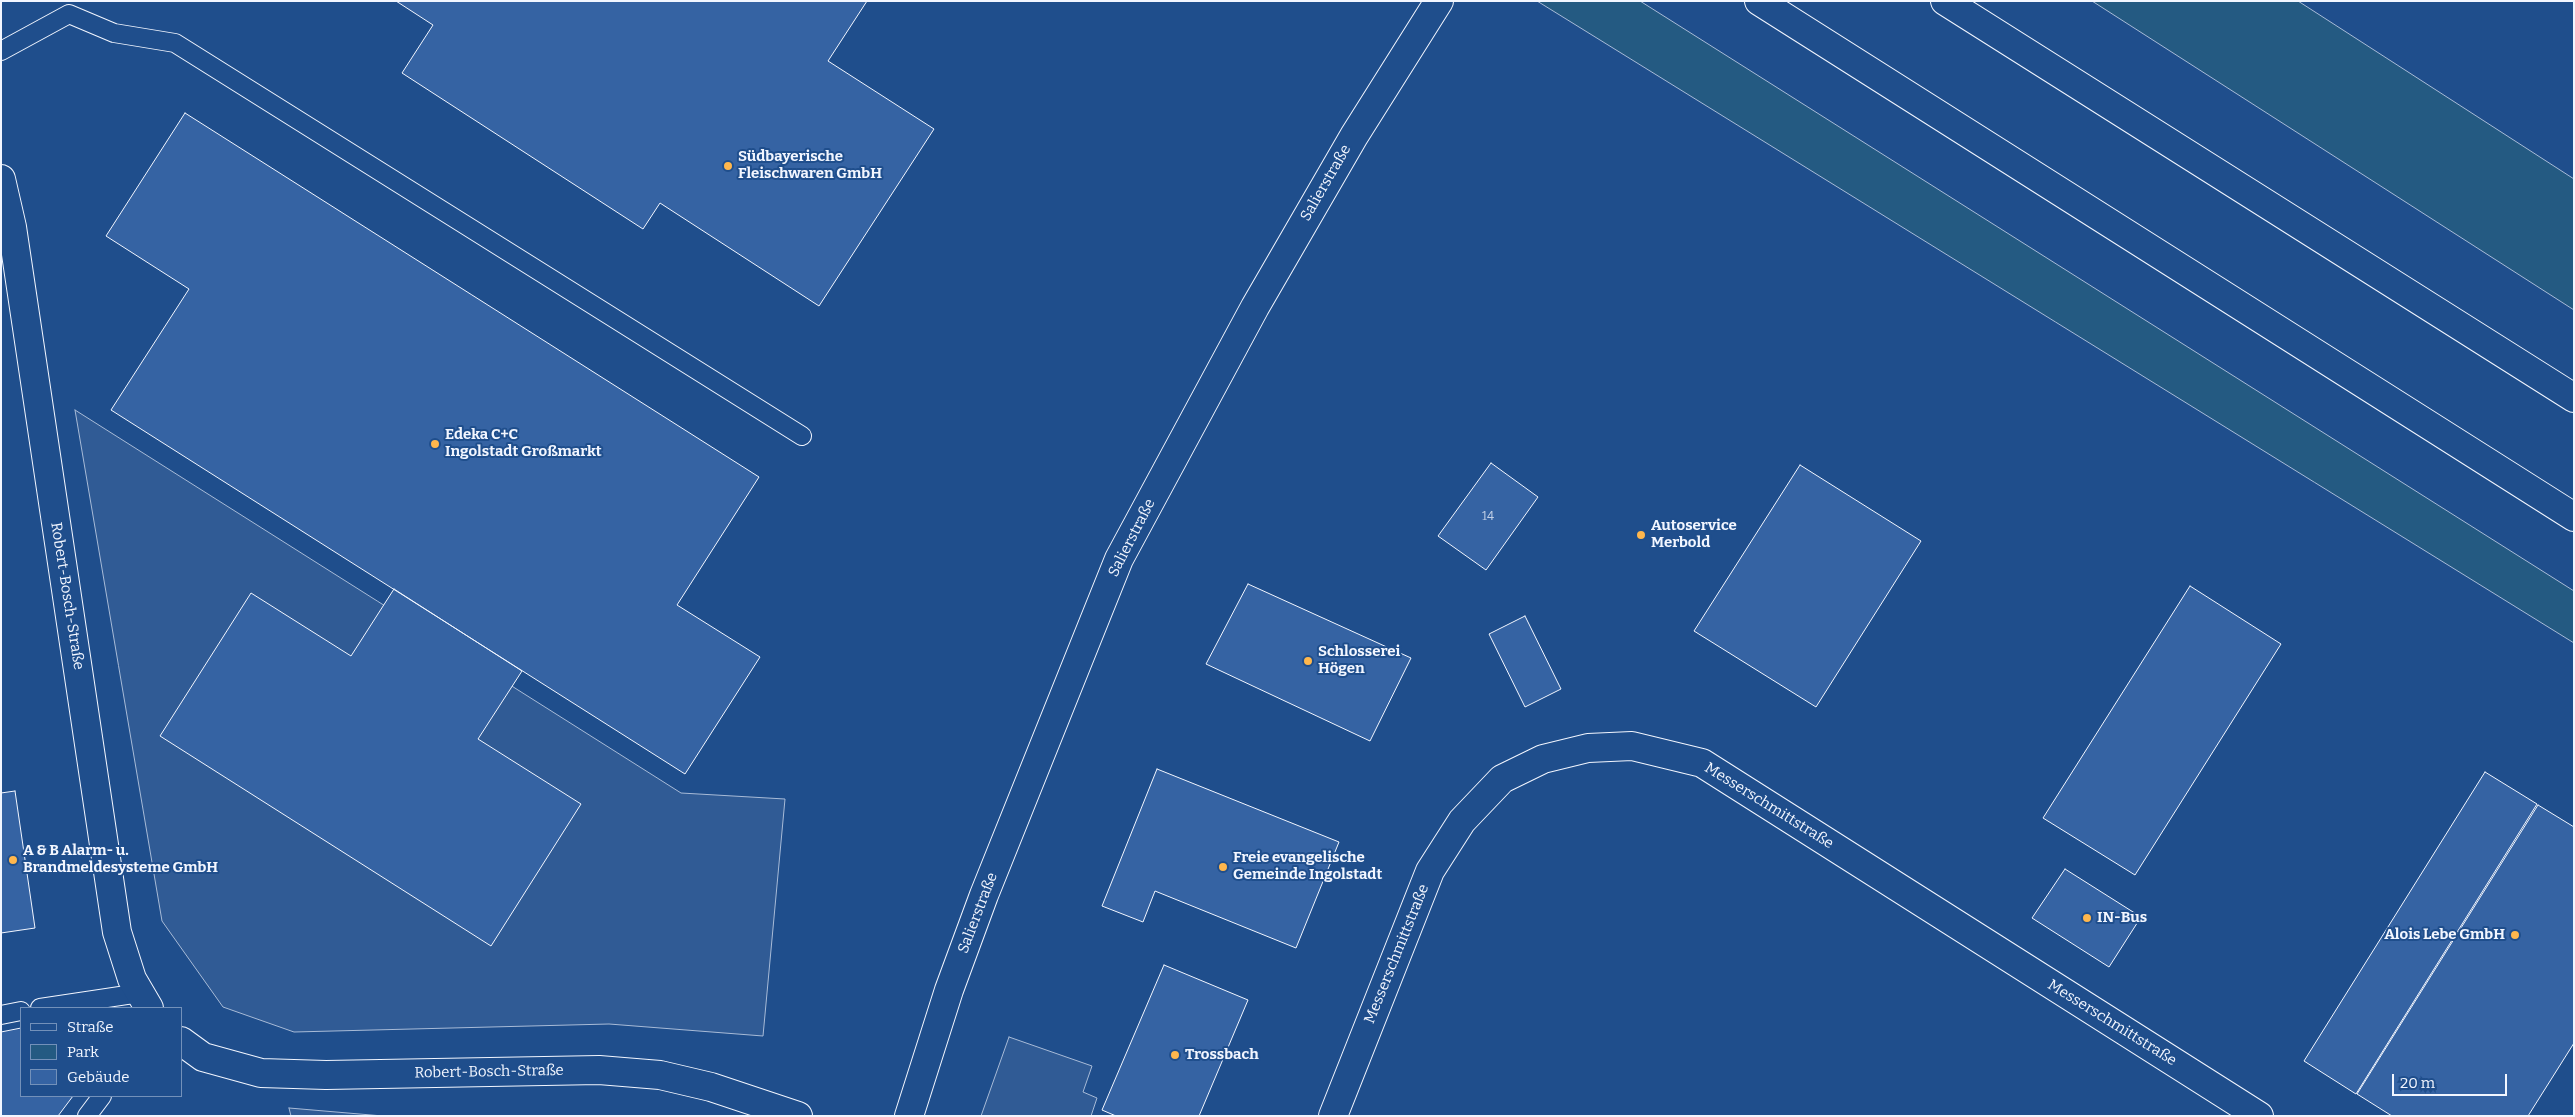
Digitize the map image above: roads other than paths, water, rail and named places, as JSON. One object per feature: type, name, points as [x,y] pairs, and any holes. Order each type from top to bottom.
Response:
[{"type":"main road","name":"Salierstraße","points":[[909,1116],[949,990],[981,903],[1119,559],[1255,307],[1354,136],[1439,1]]},
{"type":"main road","points":[[1759,1],[2574,517]]},
{"type":"main road","points":[[1945,1],[2574,398]]},
{"type":"main road","name":"Robert-Bosch-Straße","points":[[1,179],[12,227],[117,932],[132,979],[145,1001]]},
{"type":"main road","name":"Messerschmittstraße","points":[[1333,1116],[1430,871],[1462,820],[1502,779],[1543,759],[1588,748],[1632,746],[1702,763],[2259,1116]]},
{"type":"main road","name":"Robert-Bosch-Straße","points":[[182,1042],[203,1057],[261,1073],[326,1075],[599,1070],[660,1075],[711,1087],[798,1116]]},
{"type":"lane","points":[[1,51],[69,14],[114,32],[175,43],[802,436]]},
{"type":"lane","points":[[55,1007],[145,1001]]},
{"type":"lane","points":[[1,1014],[20,1011]]},
{"type":"lane","points":[[87,1116],[101,1097]]},
{"type":"place","name":"Südbayerische Fleischwaren GmbH","points":[[728,166]]},
{"type":"place","name":"Edeka C+C Ingolstadt Großmarkt","points":[[435,444]]},
{"type":"place","name":"Autoservice Merbold","points":[[1641,535]]},
{"type":"place","name":"Schlosserei Högen","points":[[1308,661]]},
{"type":"place","name":"A & B Alarm- u. Brandmeldesysteme GmbH","points":[[13,860]]},
{"type":"place","name":"Freie evangelische Gemeinde Ingolstadt","points":[[1223,867]]},
{"type":"place","name":"IN-Bus","points":[[2087,918]]},
{"type":"place","name":"Alois Lebe GmbH","points":[[2515,935]]},
{"type":"place","name":"Trossbach","points":[[1175,1055]]}]
